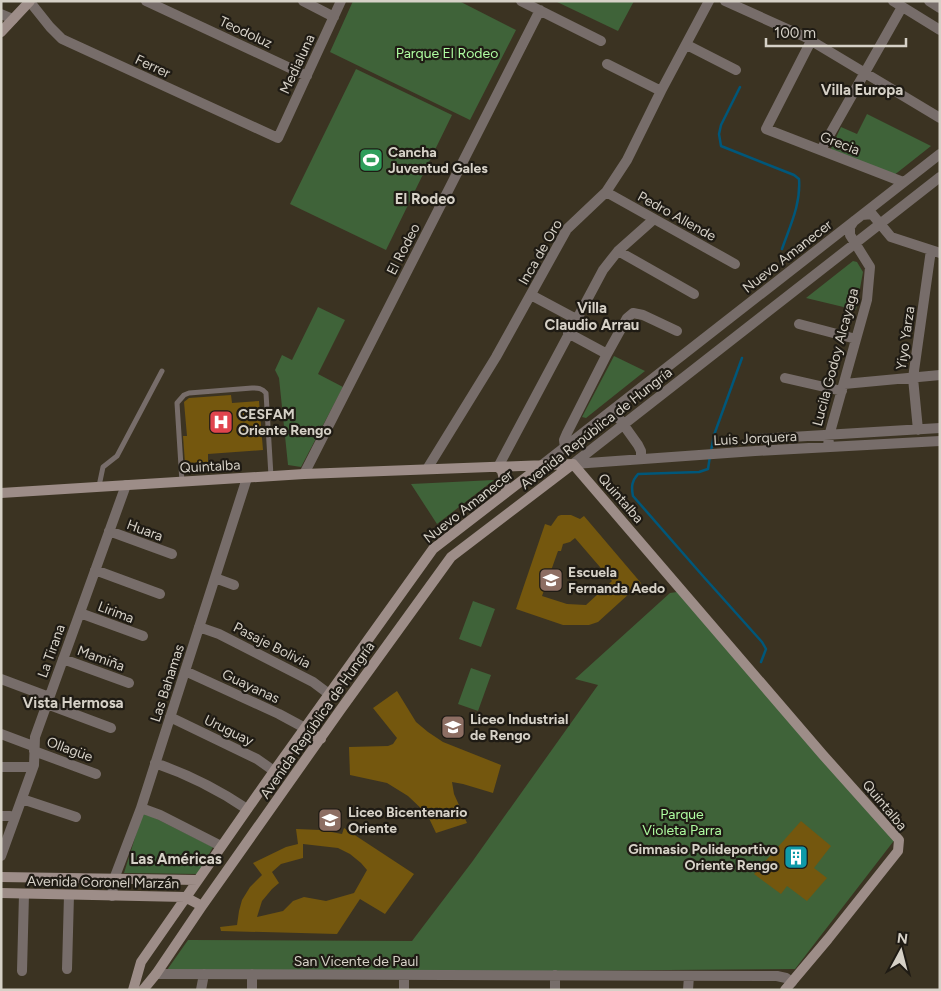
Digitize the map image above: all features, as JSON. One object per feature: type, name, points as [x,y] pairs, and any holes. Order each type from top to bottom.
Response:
[{"type":"street","points":[[1,32],[30,1]]},
{"type":"street","name":"Ferrer","points":[[30,1],[62,39],[278,138]]},
{"type":"street","name":"Teodoluz","points":[[146,1],[307,76]]},
{"type":"street","points":[[302,1],[334,17]]},
{"type":"street","name":"Medialuna","points":[[278,138],[341,1]]},
{"type":"street","points":[[521,1],[601,41]]},
{"type":"street","name":"Inca de Oro","points":[[427,469],[496,357],[567,229],[606,192],[628,160],[661,91],[709,1]]},
{"type":"street","points":[[725,1],[811,41],[940,118]]},
{"type":"street","points":[[893,1],[940,30]]},
{"type":"street","points":[[929,1],[940,8]]},
{"type":"street","points":[[821,150],[902,7]]},
{"type":"street","name":"El Rodeo","points":[[304,474],[540,10]]},
{"type":"street","points":[[1,14],[13,19]]},
{"type":"street","name":"Grecia","points":[[811,41],[766,129],[903,182]]},
{"type":"street","points":[[687,45],[736,70]]},
{"type":"street","points":[[607,64],[661,91]]},
{"type":"street","name":"Nuevo Amanecer","points":[[133,990],[141,962],[328,694],[433,549],[940,154]]},
{"type":"street","name":"Avenida República de Hungría","points":[[143,990],[451,557],[940,177]]},
{"type":"street","points":[[930,185],[940,190]]},
{"type":"street","name":"Pedro Allende","points":[[606,192],[735,264]]},
{"type":"street","points":[[862,214],[872,214],[891,237],[935,251]]},
{"type":"street","points":[[507,492],[502,471],[498,467],[576,318],[603,270],[618,251],[654,219]]},
{"type":"street","points":[[854,221],[849,231],[855,243]]},
{"type":"street","name":"Lucila Godoy Alcayaga","points":[[828,447],[829,436],[867,300],[870,268],[855,243]]},
{"type":"street","points":[[618,251],[694,294]]},
{"type":"street","name":"Yiyo Yarza","points":[[918,430],[913,378],[935,251]]},
{"type":"street","points":[[531,295],[576,318]]},
{"type":"street","points":[[565,448],[564,440],[627,318],[633,313],[643,315],[677,331]]},
{"type":"street","points":[[799,324],[856,339]]},
{"type":"street","points":[[568,333],[607,354]]},
{"type":"street","points":[[785,378],[843,388],[940,375]]},
{"type":"street","points":[[613,410],[638,445],[641,451],[641,459]]},
{"type":"street","points":[[757,439],[940,428]]},
{"type":"street","name":"Luis Jorquera","points":[[573,464],[940,441]]},
{"type":"street","name":"Quintalba","points":[[1,493],[304,474],[573,464],[822,755],[899,840],[898,851],[788,986]]},
{"type":"street","name":"Las Bahamas","points":[[112,896],[114,879],[155,763],[247,478]]},
{"type":"street","name":"La Tirana","points":[[1,856],[33,767],[35,737],[126,485]]},
{"type":"street","name":"Huara","points":[[109,531],[172,554]]},
{"type":"street","points":[[95,570],[160,594]]},
{"type":"street","points":[[215,578],[234,585]]},
{"type":"street","points":[[390,609],[406,618]]},
{"type":"street","name":"Lirima","points":[[80,612],[143,636]]},
{"type":"street","name":"Pasaje Bolivia","points":[[199,627],[220,634],[313,682],[328,694]]},
{"type":"street","name":"Mamiña","points":[[63,659],[129,683]]},
{"type":"street","name":"Guayanas","points":[[185,671],[304,728]]},
{"type":"street","points":[[1,679],[111,728]]},
{"type":"street","name":"Uruguay","points":[[170,717],[257,759],[274,771]]},
{"type":"street","points":[[304,728],[321,739]]},
{"type":"street","name":"Ollagüe","points":[[1,734],[96,774]]},
{"type":"street","points":[[155,763],[225,795],[247,809]]},
{"type":"street","points":[[1,767],[33,767]]},
{"type":"street","points":[[22,798],[76,817]]},
{"type":"street","points":[[140,808],[160,815],[221,846]]},
{"type":"street","points":[[1,816],[10,816],[14,819]]},
{"type":"street","name":"Avenida Coronel Marzán","points":[[1,877],[198,880]]},
{"type":"street","name":"Avenida Coronel Marzán","points":[[1,893],[186,897],[202,906]]},
{"type":"street","points":[[22,970],[24,894]]},
{"type":"street","points":[[67,969],[69,895]]},
{"type":"street","name":"San Vicente de Paul","points":[[156,974],[781,976],[788,986]]},
{"type":"street","points":[[201,990],[204,974]]},
{"type":"street","points":[[252,974],[252,990]]},
{"type":"street","points":[[404,975],[404,990]]},
{"type":"street","points":[[555,975],[555,990]]},
{"type":"street","points":[[688,990],[689,976]]},
{"type":"lane","points":[[100,486],[102,467],[118,456],[162,371]]},
{"type":"lane","points":[[182,482],[177,403],[189,393],[252,388],[258,388],[266,393],[271,477]]},
{"type":"green space","name":"Parque El Rodeo","points":[[353,1],[459,1],[516,30],[470,120],[330,52]]},
{"type":"green space","points":[[555,1],[634,1],[618,31]]},
{"type":"green space","name":"Cancha Juventud Gales","points":[[356,69],[452,115],[386,250],[290,204]]},
{"type":"green space","points":[[867,114],[931,146],[893,176],[830,150],[841,127],[857,134]]},
{"type":"green space","points":[[853,261],[857,262],[863,272],[856,310],[806,298]]},
{"type":"green space","points":[[318,307],[345,320],[318,374],[343,387],[301,467],[288,465],[279,378],[275,370],[282,355],[292,360]]},
{"type":"green space","points":[[614,356],[645,371],[586,418],[582,417]]},
{"type":"green space","points":[[494,480],[437,524],[411,484]]},
{"type":"green space","name":"Parque Violeta Parra","points":[[677,592],[896,838],[795,969],[414,972],[167,970],[188,940],[412,941],[472,862],[598,685],[575,679],[670,593]]},
{"type":"green space","points":[[473,601],[495,609],[481,647],[459,639]]},
{"type":"green space","points":[[471,668],[491,675],[478,711],[458,704]]},
{"type":"green space","points":[[143,812],[213,847],[198,874],[124,873]]},
{"type":"building","points":[[231,395],[232,403],[259,401],[263,450],[208,454],[208,462],[185,463],[183,436],[187,436],[184,402],[189,398]]},
{"type":"building","points":[[571,515],[580,519],[584,516],[641,583],[598,622],[589,625],[563,625],[516,609],[545,524],[551,526],[558,516]],"holes":[[[575,538],[612,581],[586,605],[567,604],[542,596],[558,551],[561,551],[563,544]]]},
{"type":"building","points":[[397,691],[416,722],[428,732],[443,742],[501,765],[493,793],[452,782],[454,794],[467,823],[436,833],[427,814],[408,796],[387,783],[350,775],[349,747],[388,746],[393,744],[397,738],[373,708]]},
{"type":"building","name":"Gimnasio Polideportivo Oriente Rengo","points":[[801,821],[831,846],[814,868],[827,878],[807,901],[787,886],[781,894],[754,874]]},
{"type":"building","points":[[344,828],[414,874],[385,914],[360,899],[337,934],[221,931],[220,927],[237,925],[242,900],[250,887],[262,875],[253,863],[286,847],[298,844],[296,829],[321,830],[342,834]],"holes":[[[303,844],[338,848],[350,854],[367,870],[354,893],[326,901],[304,897],[293,901],[283,911],[257,917],[262,901],[279,883],[272,872],[281,864],[303,858]]]},
{"type":"waterway","points":[[740,87],[721,125],[719,134],[721,146],[794,175],[799,179],[797,206],[782,249]]},
{"type":"waterway","points":[[711,451],[714,435],[742,358]]},
{"type":"waterway","points":[[710,456],[708,469],[699,472],[638,474],[634,479],[633,496],[762,642],[766,649],[761,662]]},
{"type":"place","name":"Cancha Juventud Gales","points":[[371,160]]},
{"type":"place","name":"CESFAM Oriente Rengo","points":[[221,422]]},
{"type":"place","name":"Escuela Fernanda Aedo","points":[[551,580]]},
{"type":"place","name":"Liceo Industrial de Rengo","points":[[453,727]]},
{"type":"place","name":"Liceo Bicentenario Oriente","points":[[330,820]]},
{"type":"place","name":"Gimnasio Polideportivo Oriente Rengo","points":[[796,857]]},
{"type":"district","name":"Villa Europa","points":[[862,90]]},
{"type":"district","name":"El Rodeo","points":[[425,199]]},
{"type":"district","name":"Villa Claudio Arrau","points":[[592,316]]},
{"type":"district","name":"Vista Hermosa","points":[[73,703]]},
{"type":"district","name":"Las Américas","points":[[176,859]]}]
